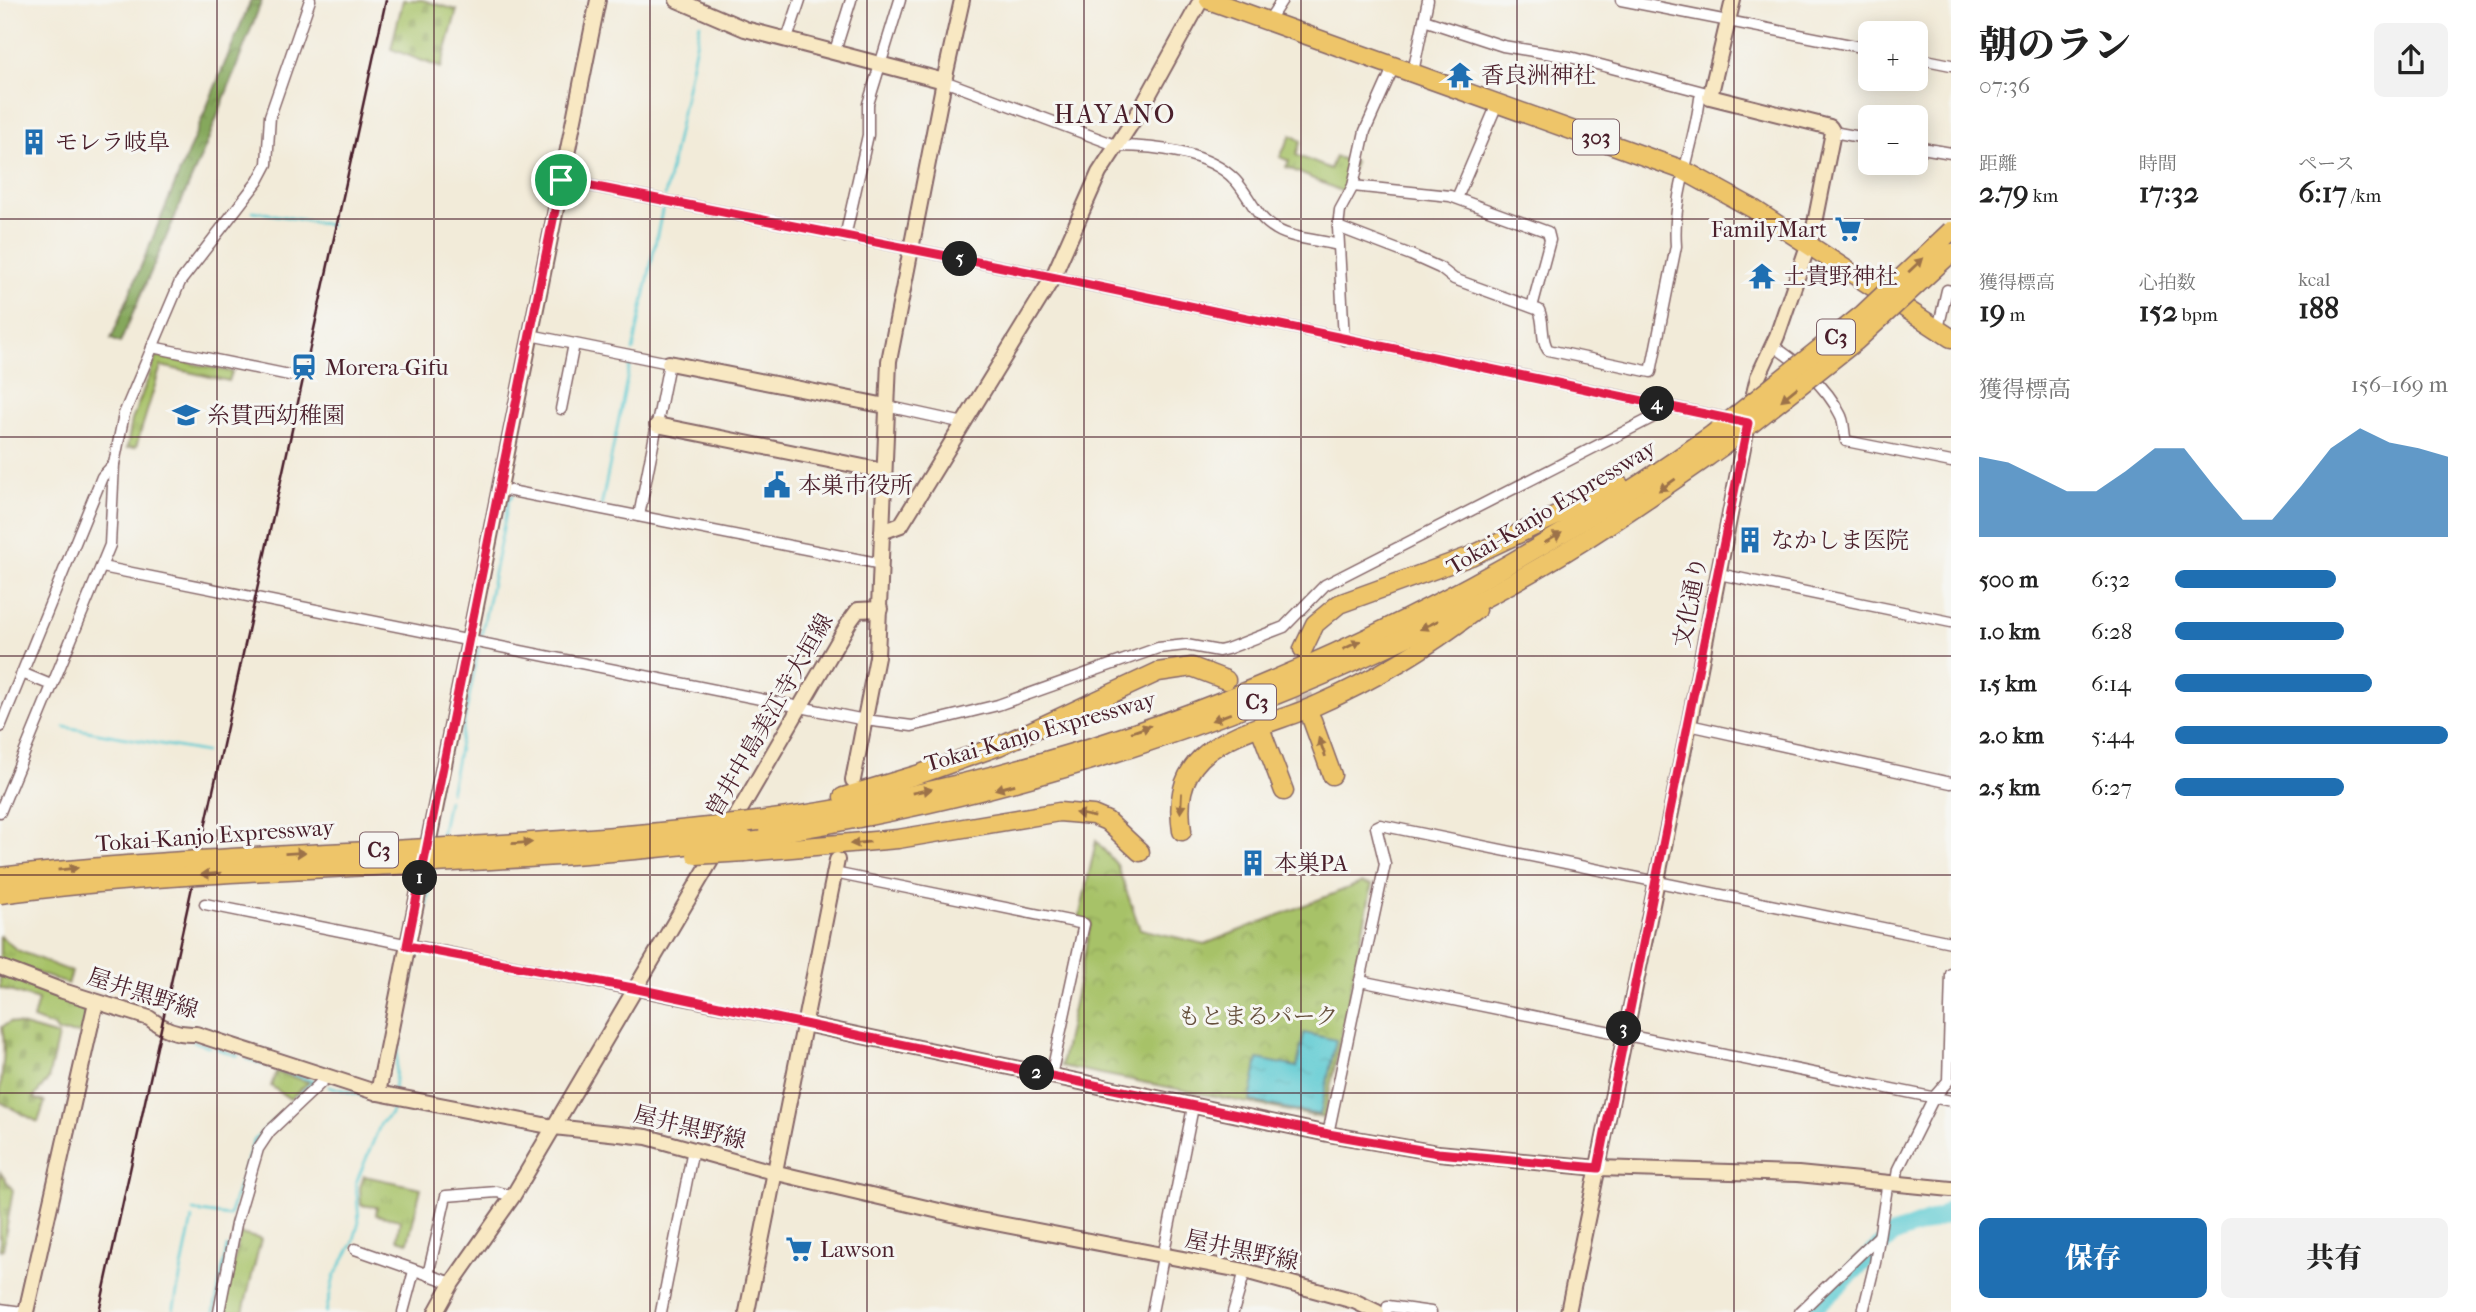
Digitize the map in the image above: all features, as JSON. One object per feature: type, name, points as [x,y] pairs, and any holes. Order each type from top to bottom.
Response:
[{"type":"highway","name":"303","points":[[1209,0],[1683,170],[1752,208],[1944,334]]},
{"type":"highway","name":"Tokai-Kanjo Expressway","points":[[0,894],[211,874],[744,845],[919,808],[1100,759],[1277,695],[1357,660],[1513,583],[1647,499],[1863,314],[1951,231]]},
{"type":"highway","name":"Tokai-Kanjo Expressway","points":[[0,877],[206,858],[622,836],[758,821],[879,800],[990,775],[1118,737],[1276,679],[1455,594],[1630,492],[1686,453],[1718,440],[1856,341],[1951,253]]},
{"type":"highway","points":[[1303,649],[1315,624],[1339,604],[1504,543],[1686,453]]},
{"type":"highway","points":[[1182,831],[1181,792],[1185,779],[1203,756],[1233,738],[1319,704],[1395,665],[1433,643],[1513,583]]},
{"type":"highway","points":[[758,821],[960,761],[1056,722],[1158,672],[1192,667],[1226,680]]},
{"type":"highway","points":[[1312,720],[1332,775]]},
{"type":"highway","points":[[1262,733],[1284,791]]},
{"type":"highway","points":[[744,845],[898,839],[1059,812],[1093,815],[1107,821],[1140,852]]},
{"type":"street","points":[[0,812],[110,545],[114,464],[124,414],[180,282],[258,181],[267,164],[270,116],[310,0]]},
{"type":"street","points":[[378,1093],[598,0]]},
{"type":"street","points":[[677,0],[732,24],[944,81],[1118,146],[1146,146],[1213,164],[1235,179],[1259,217],[1278,231],[1339,245]]},
{"type":"street","points":[[788,39],[800,0]]},
{"type":"street","points":[[835,51],[851,0]]},
{"type":"street","points":[[845,237],[868,135],[869,104],[900,0]]},
{"type":"street","points":[[853,780],[877,657],[886,406],[893,337],[962,0]]},
{"type":"street","points":[[882,532],[901,525],[1052,279],[1088,195],[1202,0]]},
{"type":"street","points":[[1269,20],[1282,0]]},
{"type":"street","points":[[1413,72],[1428,0]]},
{"type":"street","points":[[1620,0],[1858,47]]},
{"type":"street","points":[[1733,0],[1710,97],[1858,137]]},
{"type":"street","points":[[1338,227],[1440,268],[1454,279],[1539,310],[1542,318],[1542,342],[1548,350],[1651,372],[1676,246],[1675,225],[1683,170],[1697,124],[1700,98],[1707,93],[1570,57],[1503,46],[1424,20]]},
{"type":"street","points":[[1928,60],[1951,65]]},
{"type":"street","points":[[1344,340],[1338,227],[1340,209],[1353,186],[1365,131],[1394,66]]},
{"type":"street","points":[[1457,198],[1498,102]]},
{"type":"street","name":"文化通り","points":[[1567,1312],[1758,377],[1773,346],[1814,228],[1833,132]]},
{"type":"street","points":[[1928,149],[1951,153]]},
{"type":"street","points":[[561,180],[1748,423]]},
{"type":"street","points":[[1353,186],[1457,198],[1548,232],[1550,240],[1532,307]]},
{"type":"street","points":[[1944,334],[1947,290],[1951,291]]},
{"type":"street","points":[[530,335],[964,423]]},
{"type":"street","points":[[561,409],[574,344]]},
{"type":"street","points":[[1773,346],[1793,359],[1833,404],[1843,422],[1846,441],[1951,463]]},
{"type":"street","points":[[152,347],[294,376]]},
{"type":"street","points":[[639,516],[669,363]]},
{"type":"street","points":[[102,567],[865,720],[912,726],[998,705],[1158,648],[1186,645],[1219,651],[1284,627],[1325,585],[1673,407]]},
{"type":"street","points":[[657,425],[883,471]]},
{"type":"street","points":[[0,727],[102,477],[114,464]]},
{"type":"street","points":[[500,489],[881,564]]},
{"type":"street","points":[[1719,574],[1951,622]]},
{"type":"street","name":"曽井中島美江寺大垣線","points":[[436,1312],[452,1283],[513,1196],[633,988],[858,610],[880,609]]},
{"type":"street","points":[[22,673],[51,685]]},
{"type":"street","points":[[1689,725],[1951,783]]},
{"type":"street","points":[[1328,1134],[1385,864],[1376,827],[1380,825],[1951,942]]},
{"type":"street","points":[[747,1312],[836,866],[1084,924],[1051,1076]]},
{"type":"street","points":[[205,904],[407,946],[633,988],[1193,1107],[1438,1153],[1598,1168],[1798,1174],[1951,1189]]},
{"type":"street","name":"屋井黒野線","points":[[0,967],[149,1018],[160,1026],[185,1035],[196,1034],[378,1093],[554,1127],[634,1134],[773,1172],[969,1218],[1245,1271],[1354,1301],[1377,1312]]},
{"type":"street","points":[[1863,1312],[1892,1182],[1934,1097],[1948,1081],[1951,974]]},
{"type":"street","points":[[1360,981],[1951,1101]]},
{"type":"street","points":[[0,1308],[24,1312],[96,1002]]},
{"type":"street","points":[[219,1312],[236,1224],[258,1149],[270,1131],[326,1078]]},
{"type":"street","points":[[1152,1312],[1193,1107]]},
{"type":"street","points":[[661,1312],[693,1149]]},
{"type":"street","points":[[428,1275],[446,1196],[497,1192],[513,1196]]},
{"type":"street","points":[[1800,1312],[1878,1236]]},
{"type":"street","points":[[355,1248],[452,1283]]},
{"type":"street","points":[[403,1312],[414,1271]]},
{"type":"street","points":[[1233,1312],[1245,1271]]},
{"type":"street","points":[[1386,1312],[1388,1306],[1431,1312]]},
{"type":"green space","points":[[251,0],[262,0],[207,143],[120,343],[111,339]]},
{"type":"green space","points":[[403,0],[422,0],[457,10],[441,68],[391,49]]},
{"type":"green space","points":[[1291,135],[1301,141],[1296,155],[1330,169],[1335,157],[1355,162],[1343,192],[1286,167],[1289,161],[1280,157]]},
{"type":"green space","points":[[157,356],[232,372],[229,381],[161,366],[136,447],[127,448],[132,420]]},
{"type":"green space","name":"もとまるパーク","points":[[1096,841],[1117,865],[1140,929],[1205,944],[1361,883],[1372,885],[1324,1118],[1061,1066],[1091,922],[1079,919]]},
{"type":"green space","points":[[0,936],[17,950],[72,972],[68,984],[0,960]]},
{"type":"green space","points":[[0,973],[78,1000],[86,1018],[83,1034],[58,1032],[54,1027],[33,1019],[38,1000],[0,988]]},
{"type":"green space","points":[[10,1022],[58,1036],[48,1080],[33,1098],[45,1102],[38,1122],[0,1102],[4,1055],[2,1027]]},
{"type":"green space","points":[[276,1072],[309,1082],[290,1099],[271,1086]]},
{"type":"green space","points":[[0,1172],[13,1190],[3,1249],[0,1250]]},
{"type":"green space","points":[[364,1176],[421,1188],[408,1242],[397,1239],[400,1220],[376,1215],[377,1207],[361,1205],[360,1188]]},
{"type":"green space","points":[[240,1234],[261,1239],[243,1312],[224,1312]]},
{"type":"water","points":[[1304,1033],[1336,1040],[1320,1115],[1250,1101],[1258,1059],[1297,1067]]},
{"type":"waterway","points":[[665,196],[700,24]]},
{"type":"waterway","points":[[633,351],[663,206]]},
{"type":"waterway","points":[[253,211],[330,225]]},
{"type":"waterway","points":[[601,507],[631,359]]},
{"type":"waterway","points":[[481,637],[509,499],[513,495]]},
{"type":"waterway","points":[[450,793],[479,647]]},
{"type":"waterway","points":[[65,727],[205,752]]},
{"type":"waterway","points":[[440,841],[448,800]]},
{"type":"waterway","points":[[418,944],[434,868]]},
{"type":"waterway","points":[[394,1090],[398,1050],[417,952]]},
{"type":"waterway","points":[[193,1041],[210,1047]]},
{"type":"waterway","points":[[217,1049],[238,1056]]},
{"type":"waterway","points":[[193,1211],[229,1216],[254,1140],[314,1081],[247,1059]]},
{"type":"waterway","points":[[329,1086],[374,1099]]},
{"type":"waterway","points":[[326,1312],[334,1277],[353,1243],[359,1222],[356,1183],[381,1123],[391,1114],[394,1102]]},
{"type":"waterway","points":[[1810,1312],[1892,1235],[1942,1216],[1951,1209]]},
{"type":"waterway","points":[[173,1312],[192,1219]]},
{"type":"waterway","points":[[214,1312],[227,1247]]},
{"type":"tunnel","points":[[1299,669],[1301,688],[1312,720]]},
{"type":"railway","points":[[99,1312],[386,0]]},
{"type":"place","name":"香良洲神社","points":[[1460,75]]},
{"type":"place","name":"モレラ岐阜","points":[[34,142]]},
{"type":"place","name":"FamilyMart","points":[[1848,229]]},
{"type":"place","name":"土貴野神社","points":[[1762,276]]},
{"type":"place","name":"Morera-Gifu","points":[[304,367]]},
{"type":"place","name":"糸貫西幼稚園","points":[[186,415]]},
{"type":"place","name":"本巣市役所","points":[[777,485]]},
{"type":"place","name":"なかしま医院","points":[[1750,540]]},
{"type":"place","name":"本巣PA","points":[[1253,863]]},
{"type":"place","name":"Lawson","points":[[799,1249]]},
{"type":"district","name":"HAYANO","points":[[1115,114]]},
{"type":"route","points":[[561,180],[1018,270],[1748,423],[1598,1168],[1438,1153],[1328,1134],[633,988],[407,946],[561,180]]}]
